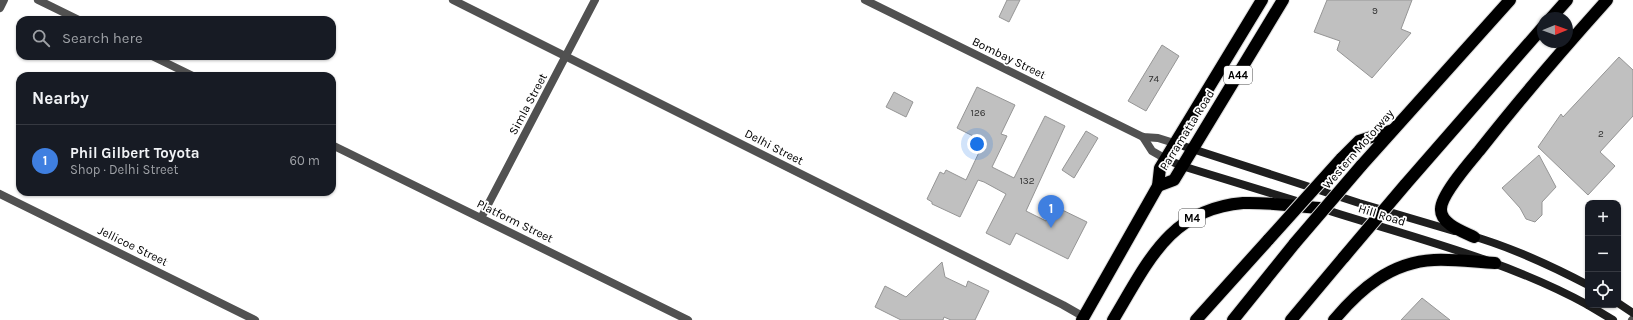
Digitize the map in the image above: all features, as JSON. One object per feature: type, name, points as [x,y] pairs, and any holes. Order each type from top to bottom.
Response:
[{"type":"highway","name":"Parramatta Road","points":[[1083,319],[1158,186],[1160,168],[1174,143],[1262,0]]},
{"type":"highway","name":"Parramatta Road","points":[[1158,186],[1174,180],[1282,0]]},
{"type":"highway","name":"Western Motorway","points":[[1233,320],[1295,243],[1361,166],[1510,0]]},
{"type":"highway","points":[[1556,12],[1567,0]]},
{"type":"highway","points":[[1474,237],[1453,226],[1442,216],[1441,209],[1446,194],[1502,122],[1607,0]]},
{"type":"highway","points":[[1291,320],[1405,185],[1537,34]]},
{"type":"highway","points":[[1196,320],[1359,141],[1393,130]]},
{"type":"highway","name":"M4","points":[[1113,320],[1160,244],[1179,227],[1195,216],[1222,206],[1244,203],[1319,208]]},
{"type":"highway","points":[[1334,320],[1358,293],[1373,281],[1404,266],[1433,260],[1496,263]]},
{"type":"main road","name":"Hill Road","points":[[1174,143],[1359,203],[1474,237],[1549,265],[1585,283]]},
{"type":"main road","name":"Hill Road","points":[[1166,159],[1182,166],[1496,263],[1537,279],[1585,303]]},
{"type":"main road","points":[[1621,306],[1633,313]]},
{"type":"main road","name":"Hill Road","points":[[1593,308],[1613,320]]},
{"type":"street","points":[[0,8],[4,0]]},
{"type":"street","points":[[38,0],[71,16]]},
{"type":"street","name":"Delhi Street","points":[[453,0],[1056,302],[1083,319]]},
{"type":"street","name":"Simla Street","points":[[482,218],[595,0]]},
{"type":"street","name":"Bombay Street","points":[[865,0],[1143,138],[1158,138],[1174,143]]},
{"type":"street","points":[[160,60],[185,72]]},
{"type":"street","name":"Bombay Street","points":[[1143,138],[1152,151],[1166,159]]},
{"type":"street","name":"Platform Street","points":[[336,146],[688,320]]},
{"type":"street","name":"Jellicoe Street","points":[[0,194],[254,320]]},
{"type":"building","points":[[1007,0],[1020,0],[1009,22],[999,17]]},
{"type":"building","points":[[1327,0],[1412,0],[1401,29],[1411,33],[1372,78],[1337,50],[1340,41],[1314,32]]},
{"type":"building","points":[[1162,45],[1179,56],[1146,111],[1128,101]]},
{"type":"building","points":[[1619,57],[1633,70],[1633,116],[1600,152],[1615,166],[1588,195],[1538,147],[1561,114],[1563,117]]},
{"type":"building","points":[[977,87],[1015,105],[1001,134],[1007,136],[992,167],[1014,178],[1045,116],[1065,126],[1026,211],[1046,221],[1054,206],[1087,222],[1068,259],[1016,233],[1010,245],[986,233],[1006,194],[984,182],[978,180],[960,217],[932,204],[932,202],[927,199],[940,172],[944,174],[946,170],[966,180],[981,148],[976,146],[979,139],[957,128]]},
{"type":"building","points":[[894,92],[913,102],[906,117],[886,107]]},
{"type":"building","points":[[1086,131],[1098,138],[1074,178],[1062,170]]},
{"type":"building","points":[[1539,155],[1556,187],[1542,202],[1542,215],[1535,222],[1526,219],[1520,208],[1502,188]]},
{"type":"building","points":[[942,262],[945,277],[966,287],[968,281],[989,291],[975,320],[951,320],[944,317],[943,320],[901,320],[875,307],[885,286],[906,297]]},
{"type":"building","points":[[1422,298],[1450,320],[1401,320]]},
{"type":"place","name":"Phil Gilbert Toyota","points":[[1051,228]]}]
